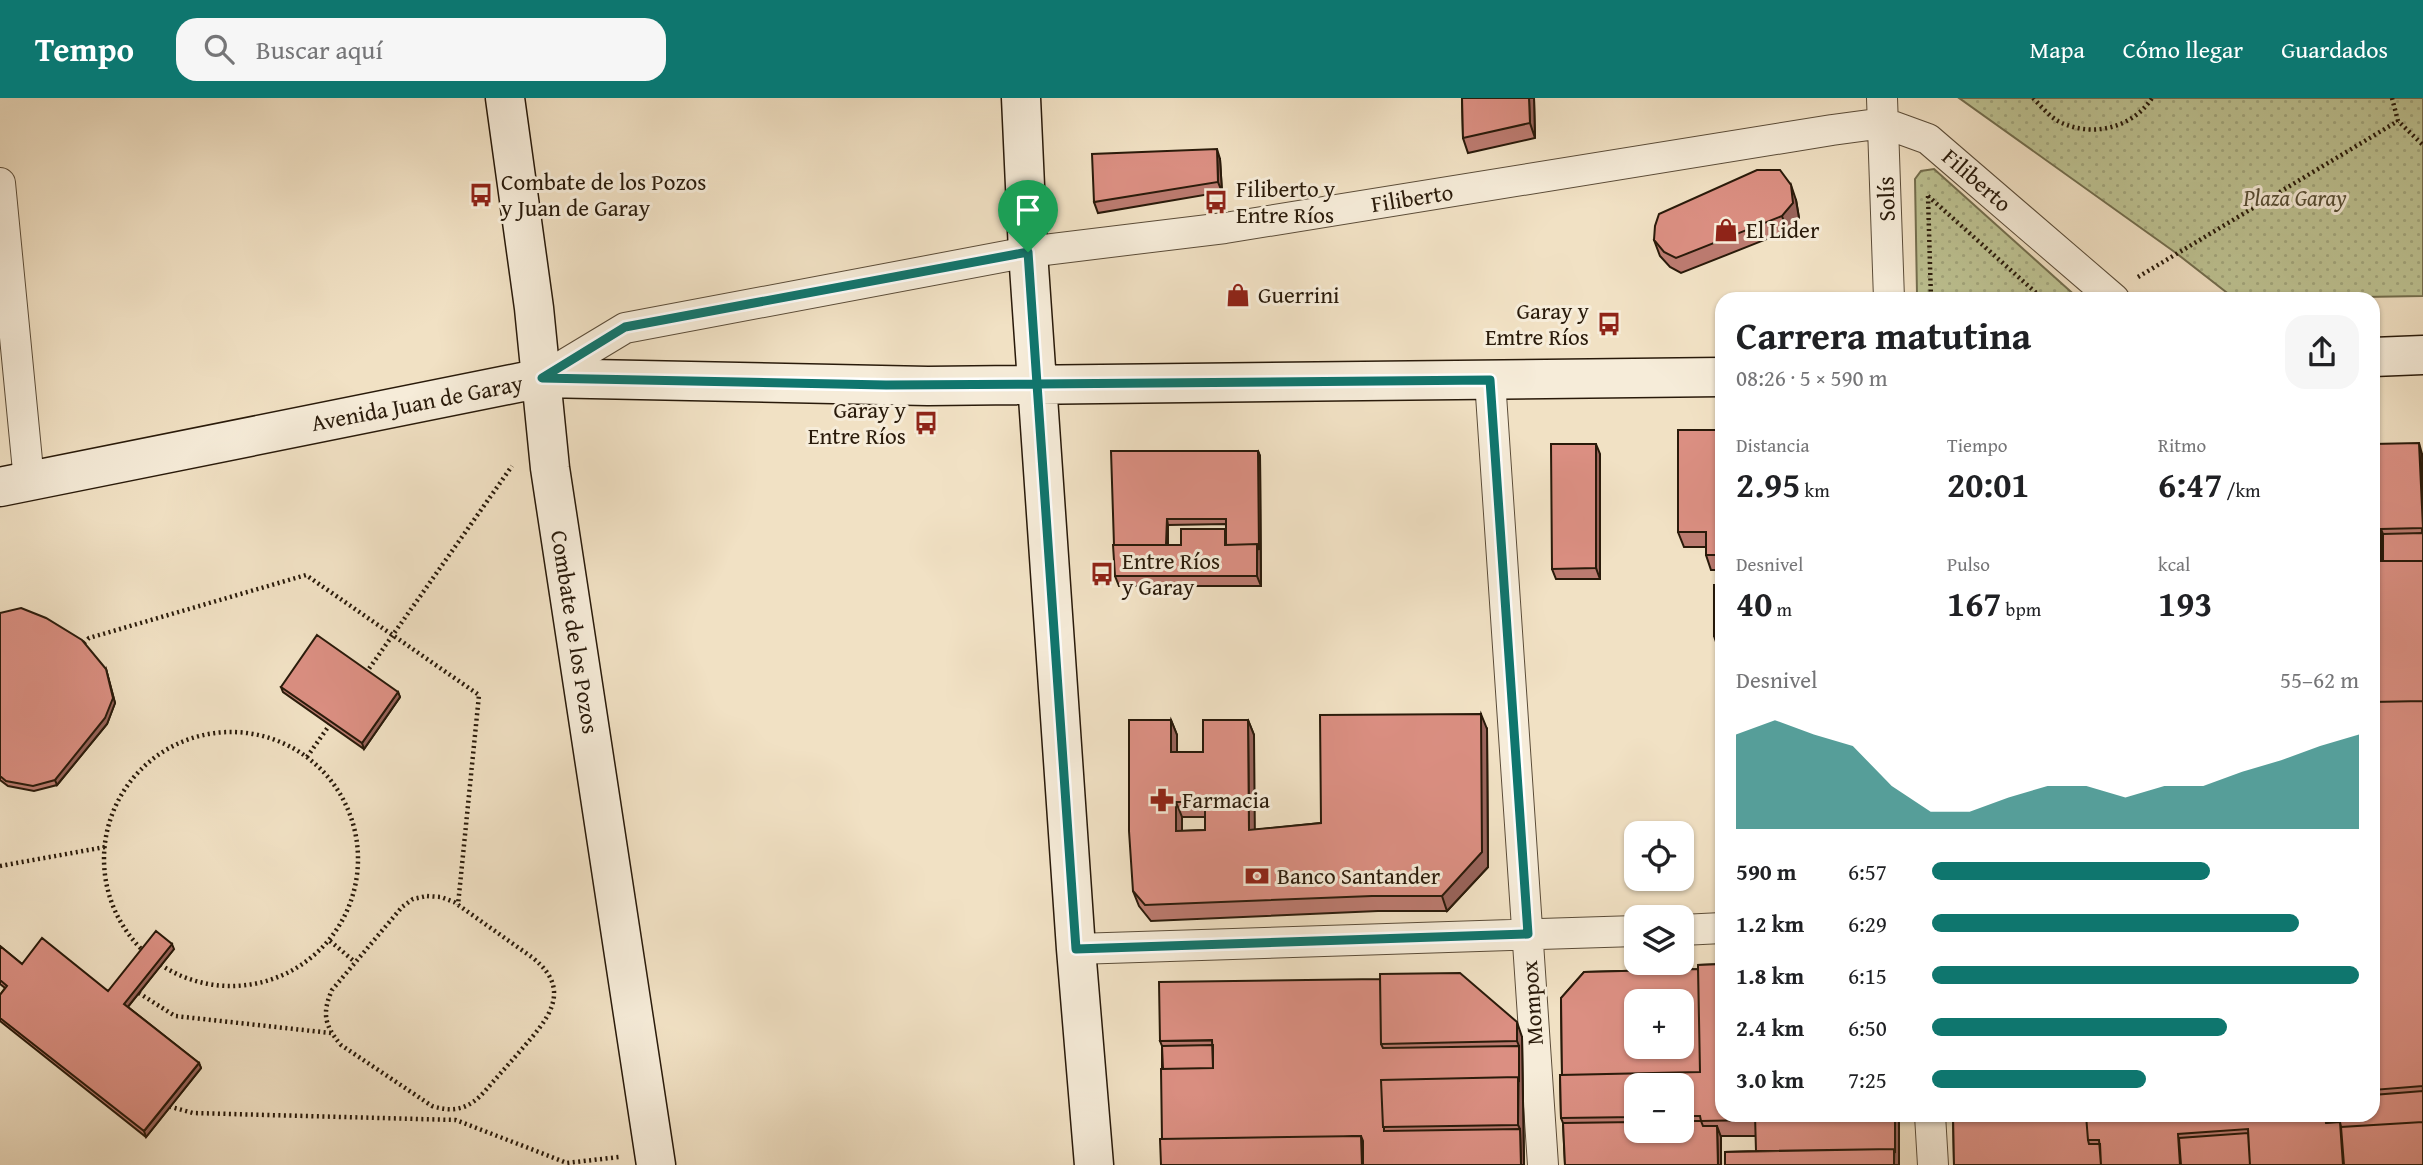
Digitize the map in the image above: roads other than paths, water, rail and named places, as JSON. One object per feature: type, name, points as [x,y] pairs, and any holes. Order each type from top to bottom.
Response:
[{"type":"main road","name":"Combate de los Pozos","points":[[505,98],[542,378],[550,468],[655,1158]]},
{"type":"main road","points":[[1021,98],[1037,384],[1076,949],[1094,1165]]},
{"type":"main road","points":[[2380,356],[2423,355]]},
{"type":"main road","name":"Avenida Juan de Garay","points":[[15,484],[542,378],[897,386],[1715,377]]},
{"type":"street","name":"Filiberto","points":[[542,378],[625,327],[1028,252],[1225,228],[1819,132],[1883,111],[1928,139],[2105,292]]},
{"type":"street","name":"Solís","points":[[1883,111],[1889,292]]},
{"type":"street","points":[[0,183],[15,484]]},
{"type":"street","name":"Mompox","points":[[1490,380],[1543,1165]]},
{"type":"street","points":[[1694,929],[1715,928]]},
{"type":"street","points":[[1076,949],[1624,931]]},
{"type":"street","points":[[1930,1122],[1933,1165]]},
{"type":"place","name":"Combate de los Pozos y Juan de Garay","points":[[481,195]]},
{"type":"place","name":"Filiberto y Entre Ríos","points":[[1216,202]]},
{"type":"place","name":"El Lider","points":[[1726,230]]},
{"type":"place","name":"Guerrini","points":[[1238,295]]},
{"type":"place","name":"Garay y Emtre Ríos","points":[[1609,324]]},
{"type":"place","name":"Garay y Entre Ríos","points":[[926,423]]},
{"type":"place","name":"Entre Ríos y Garay","points":[[1102,574]]},
{"type":"place","name":"Farmacia","points":[[1162,800]]},
{"type":"place","name":"Banco Santander","points":[[1257,876]]},
{"type":"park label","name":"Plaza Garay","points":[[2295,198]]}]
